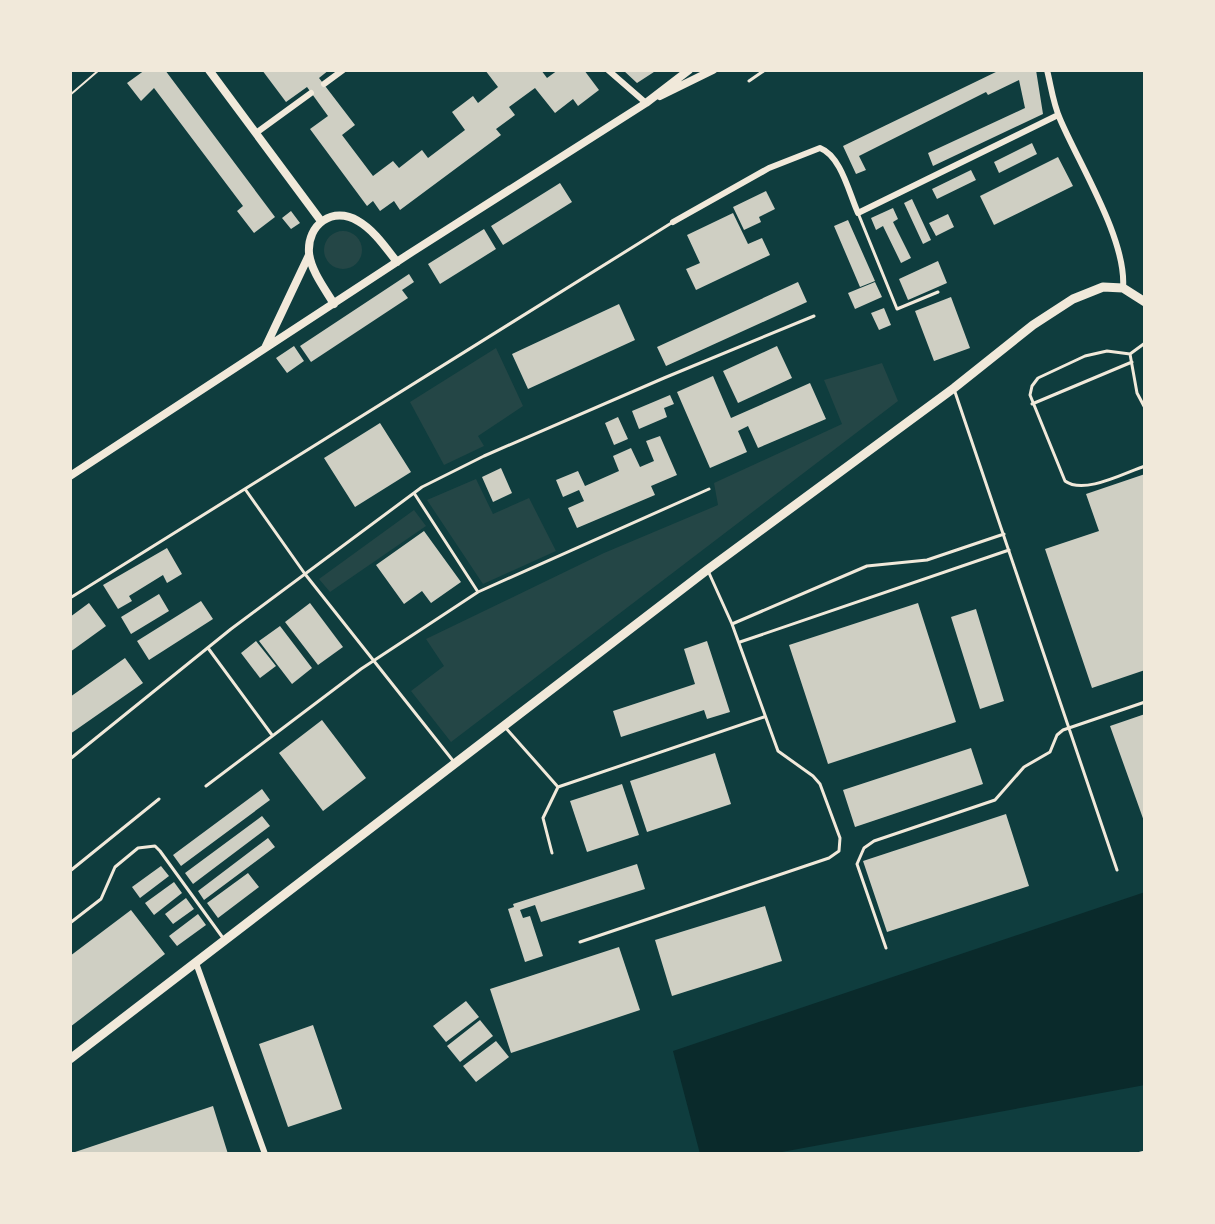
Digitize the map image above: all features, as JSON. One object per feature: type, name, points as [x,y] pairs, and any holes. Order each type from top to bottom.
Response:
[{"type":"main road","points":[[70,1059],[707,570],[954,388],[1025,331],[1062,306],[1097,289],[1123,288],[1145,302]]},
{"type":"street","points":[[209,70],[321,221]]},
{"type":"street","points":[[324,84],[343,70]]},
{"type":"street","points":[[608,70],[646,103]]},
{"type":"street","points":[[70,476],[646,103],[689,70]]},
{"type":"street","points":[[646,103],[713,70]]},
{"type":"street","points":[[1047,70],[1058,115],[1112,234],[1124,268],[1123,288]]},
{"type":"street","points":[[256,133],[311,93]]},
{"type":"street","points":[[673,222],[769,168],[820,148],[835,161],[858,213],[1058,115]]},
{"type":"street","points":[[265,349],[309,255],[311,238],[321,221],[336,214],[354,218],[379,240],[397,262]]},
{"type":"street","points":[[309,255],[317,276],[334,304]]},
{"type":"street","points":[[196,963],[265,1154]]},
{"type":"lane","points":[[749,81],[765,70]]},
{"type":"lane","points":[[858,213],[900,316]]},
{"type":"lane","points":[[70,598],[673,222]]},
{"type":"lane","points":[[897,309],[938,292]]},
{"type":"lane","points":[[70,759],[208,648],[414,493],[484,456],[814,316]]},
{"type":"lane","points":[[1145,343],[1130,354],[1093,353],[1038,378],[1030,391],[1032,405],[1069,484],[1086,487],[1145,466]]},
{"type":"lane","points":[[1130,354],[1137,393],[1145,408]]},
{"type":"lane","points":[[1032,405],[1132,362]]},
{"type":"lane","points":[[954,388],[1117,870]]},
{"type":"lane","points":[[245,489],[305,574],[455,764]]},
{"type":"lane","points":[[206,786],[373,661],[478,592],[709,489]]},
{"type":"lane","points":[[414,493],[478,592]]},
{"type":"lane","points":[[732,624],[867,566],[927,560],[1004,534]]},
{"type":"lane","points":[[738,643],[1009,550]]},
{"type":"lane","points":[[580,942],[829,858],[839,851],[840,838],[820,784],[778,751],[732,624],[707,570]]},
{"type":"lane","points":[[208,648],[272,735]]},
{"type":"lane","points":[[886,948],[857,864],[864,848],[874,841],[995,800],[1024,767],[1050,752],[1057,735],[1069,727],[1145,702]]},
{"type":"lane","points":[[552,853],[543,818],[558,787],[764,717]]},
{"type":"lane","points":[[504,726],[558,787]]},
{"type":"lane","points":[[70,871],[159,799]]},
{"type":"lane","points":[[70,923],[101,899],[115,867],[138,848],[147,845],[155,846],[160,851],[225,940]]},
{"type":"lane","points":[[1137,1154],[1145,1152]]},
{"type":"path","points":[[70,95],[99,70]]},
{"type":"shaded area","points":[[343,231],[357,236],[362,250],[357,264],[343,269],[329,264],[324,250],[329,236]]},
{"type":"shaded area","points":[[496,348],[523,406],[478,436],[484,446],[444,465],[410,402]]},
{"type":"shaded area","points":[[882,363],[898,401],[451,742],[411,691],[444,666],[426,639],[604,553],[718,505],[714,483],[842,424],[824,380]]},
{"type":"shaded area","points":[[476,479],[493,514],[529,498],[556,551],[483,584],[427,500]]},
{"type":"shaded area","points":[[414,510],[426,526],[330,592],[319,579]]},
{"type":"shaded area","points":[[1145,892],[1145,1085],[771,1154],[700,1154],[673,1051]]},
{"type":"building","points":[[145,70],[165,70],[275,217],[254,233],[237,211],[243,206],[154,88],[141,101],[127,83]]},
{"type":"building","points":[[262,70],[329,70],[319,78],[355,125],[342,135],[373,176],[393,161],[399,168],[422,150],[428,158],[465,130],[452,112],[473,96],[478,103],[498,87],[485,70],[541,70],[547,78],[558,70],[584,70],[599,90],[578,106],[573,99],[555,113],[535,88],[509,107],[515,115],[496,129],[501,135],[400,210],[394,201],[380,211],[373,201],[367,206],[310,129],[328,116],[307,87],[286,102]]},
{"type":"building","points":[[623,70],[657,70],[637,83]]},
{"type":"building","points":[[1000,70],[1036,70],[1043,114],[933,166],[928,153],[1025,108],[1019,80],[988,95],[986,92],[859,156],[866,170],[856,174],[843,146]]},
{"type":"building","points":[[1032,143],[1037,154],[999,173],[994,162]]},
{"type":"building","points":[[1058,157],[1073,186],[994,225],[980,196]]},
{"type":"building","points":[[971,170],[976,180],[937,199],[932,189]]},
{"type":"building","points":[[560,183],[572,202],[503,245],[491,226]]},
{"type":"building","points":[[766,191],[775,209],[759,217],[761,222],[744,230],[733,207]]},
{"type":"building","points":[[912,199],[931,240],[923,244],[904,203]]},
{"type":"building","points":[[893,208],[898,219],[893,222],[911,258],[901,263],[883,226],[876,230],[871,218]]},
{"type":"building","points":[[291,211],[300,223],[291,229],[282,218]]},
{"type":"building","points":[[733,213],[748,244],[762,238],[770,255],[696,290],[686,269],[700,263],[687,235]]},
{"type":"building","points":[[948,214],[954,227],[936,236],[929,223]]},
{"type":"building","points":[[848,220],[875,281],[860,287],[834,226]]},
{"type":"building","points":[[484,229],[496,249],[440,284],[428,264]]},
{"type":"building","points":[[938,261],[947,283],[908,300],[899,279]]},
{"type":"building","points":[[409,274],[414,282],[402,290],[408,298],[311,362],[300,346]]},
{"type":"building","points":[[798,282],[807,302],[666,366],[657,347]]},
{"type":"building","points":[[875,282],[882,297],[855,309],[848,293]]},
{"type":"building","points":[[951,297],[970,348],[934,361],[915,311]]},
{"type":"building","points":[[619,304],[635,340],[528,389],[512,354]]},
{"type":"building","points":[[884,308],[891,325],[879,330],[871,313]]},
{"type":"building","points":[[294,346],[304,361],[287,373],[276,358]]},
{"type":"building","points":[[777,346],[792,378],[738,403],[723,371]]},
{"type":"building","points":[[713,376],[731,418],[810,383],[826,419],[758,448],[748,426],[738,431],[747,452],[710,468],[677,392]]},
{"type":"building","points":[[670,395],[674,404],[664,408],[667,417],[639,429],[632,411]]},
{"type":"building","points":[[618,417],[628,439],[614,445],[605,423]]},
{"type":"building","points":[[380,423],[411,472],[355,507],[324,458]]},
{"type":"building","points":[[660,436],[677,475],[651,486],[655,495],[577,528],[568,508],[584,501],[579,490],[563,497],[556,480],[578,471],[585,486],[619,471],[613,456],[631,448],[640,467],[654,461],[646,441]]},
{"type":"building","points":[[501,468],[512,493],[493,502],[482,477]]},
{"type":"building","points":[[1145,474],[1145,670],[1092,688],[1045,549],[1099,531],[1086,494]]},
{"type":"building","points":[[424,531],[461,582],[431,603],[422,591],[404,604],[376,565]]},
{"type":"building","points":[[167,548],[182,574],[167,583],[163,575],[129,596],[132,601],[118,609],[103,585]]},
{"type":"building","points":[[159,594],[169,611],[131,634],[121,617]]},
{"type":"building","points":[[201,601],[213,619],[149,660],[137,641]]},
{"type":"building","points":[[89,603],[106,626],[70,652],[70,617]]},
{"type":"building","points":[[310,603],[343,647],[318,665],[285,622]]},
{"type":"building","points":[[918,603],[956,722],[828,764],[789,645]]},
{"type":"building","points":[[976,609],[1004,701],[980,709],[951,617]]},
{"type":"building","points":[[280,626],[312,668],[292,684],[259,641]]},
{"type":"building","points":[[256,641],[276,666],[260,678],[241,653]]},
{"type":"building","points":[[707,641],[730,712],[707,719],[704,710],[621,737],[613,711],[695,684],[684,649]]},
{"type":"building","points":[[125,658],[143,683],[70,734],[70,697]]},
{"type":"building","points":[[1145,714],[1145,824],[1110,726]]},
{"type":"building","points":[[322,720],[366,778],[323,811],[279,753]]},
{"type":"building","points":[[971,748],[983,784],[855,827],[843,790]]},
{"type":"building","points":[[715,753],[731,804],[647,832],[630,781]]},
{"type":"building","points":[[622,784],[639,835],[587,852],[570,801]]},
{"type":"building","points":[[262,789],[270,800],[181,866],[173,855]]},
{"type":"building","points":[[1006,814],[1029,886],[887,932],[863,861]]},
{"type":"building","points":[[262,816],[270,826],[193,884],[185,873]]},
{"type":"building","points":[[268,838],[275,847],[204,900],[198,891]]},
{"type":"building","points":[[637,864],[645,889],[541,922],[535,905],[520,910],[523,918],[530,916],[543,956],[525,962],[508,909],[514,907],[513,904]]},
{"type":"building","points":[[161,866],[169,876],[140,898],[132,887]]},
{"type":"building","points":[[248,873],[259,887],[218,918],[207,903]]},
{"type":"building","points":[[174,882],[182,893],[154,915],[145,903]]},
{"type":"building","points":[[186,898],[194,909],[173,924],[165,914]]},
{"type":"building","points":[[765,906],[782,961],[672,996],[655,940]]},
{"type":"building","points":[[131,910],[165,954],[70,1027],[70,956]]},
{"type":"building","points":[[198,914],[206,925],[177,946],[169,936]]},
{"type":"building","points":[[619,947],[640,1010],[511,1053],[490,989]]},
{"type":"building","points":[[466,1001],[479,1017],[446,1042],[433,1026]]},
{"type":"building","points":[[480,1020],[493,1036],[460,1062],[447,1046]]},
{"type":"building","points":[[313,1025],[342,1109],[288,1127],[259,1044]]},
{"type":"building","points":[[496,1041],[509,1057],[476,1082],[463,1066]]},
{"type":"building","points":[[213,1106],[228,1154],[72,1154],[72,1153]]}]
